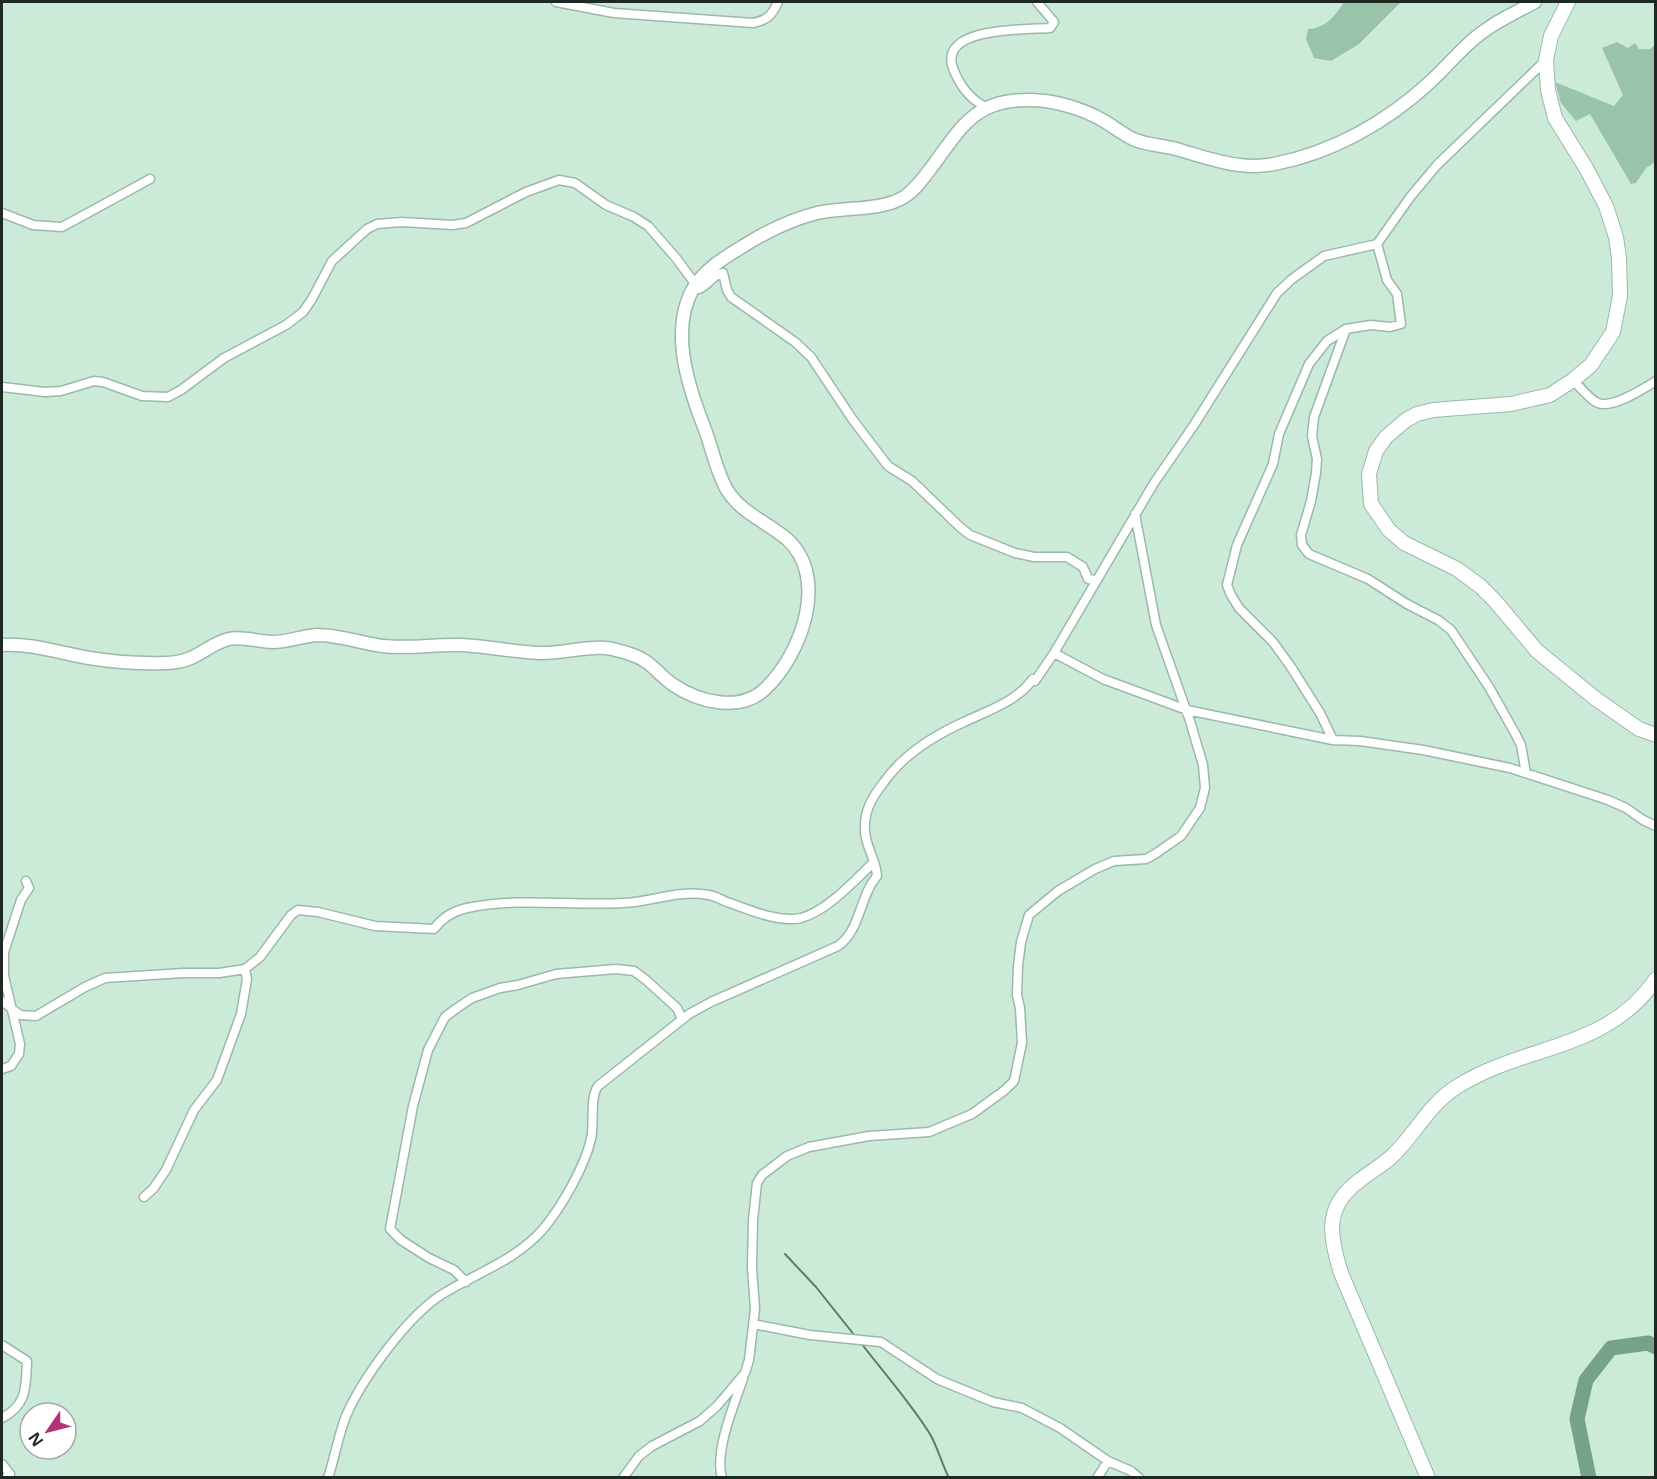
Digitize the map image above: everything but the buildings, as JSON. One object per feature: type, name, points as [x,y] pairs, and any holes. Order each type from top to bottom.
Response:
[{"type":"main road","points":[[2,645],[28,645],[95,659],[167,663],[194,658],[234,638],[277,642],[320,635],[387,646],[479,646],[540,653],[603,648],[646,660],[666,680],[695,696],[737,704],[757,696],[781,669],[801,633],[807,606],[807,578],[802,558],[791,543],[748,513],[733,499],[725,486],[693,400],[685,361],[682,330],[684,316],[695,285],[721,260],[751,241],[810,215],[885,204],[902,199],[925,177],[960,127],[986,107],[1028,100],[1055,103],[1100,118],[1131,138],[1226,164],[1260,167],[1341,143],[1413,97],[1489,27],[1535,2]]},
{"type":"main road","points":[[1568,2],[1551,36],[1546,60],[1548,90],[1555,118],[1606,206],[1616,237],[1620,296],[1613,333],[1591,364],[1573,380],[1550,394],[1511,404],[1432,410],[1406,420],[1386,437],[1376,451],[1369,474],[1371,504],[1389,530],[1404,543],[1457,569],[1480,586],[1537,651],[1554,665],[1639,729],[1656,735]]},
{"type":"main road","points":[[1428,1478],[1341,1273],[1331,1233],[1334,1213],[1346,1192],[1400,1148],[1432,1106],[1449,1092],[1485,1071],[1580,1039],[1595,1031],[1624,1014],[1656,979]]},
{"type":"street","points":[[556,2],[614,13],[674,16],[727,23],[753,23],[771,16],[778,2]]},
{"type":"street","points":[[986,107],[975,101],[960,83],[950,61],[952,54],[958,43],[972,36],[1050,28],[1054,22],[1036,2]]},
{"type":"street","points":[[328,1478],[344,1422],[371,1372],[388,1349],[423,1310],[438,1297],[515,1254],[546,1226],[587,1153],[594,1124],[594,1094],[597,1087],[682,1018],[711,1002],[841,943],[851,932],[877,876],[866,844],[865,823],[872,797],[896,765],[923,744],[961,723],[993,710],[1025,690],[1033,679],[1035,681],[1054,653],[1154,483],[1282,287],[1324,256],[1377,244],[1411,196],[1437,165],[1546,60]]},
{"type":"street","points":[[2,213],[33,225],[62,227],[150,179]]},
{"type":"street","points":[[2,387],[61,391],[94,381],[142,396],[168,396],[181,390],[224,358],[286,325],[303,312],[332,261],[367,229],[381,223],[412,222],[452,225],[466,223],[526,192],[559,180],[574,183],[606,205],[648,226],[699,289],[718,273],[723,273],[731,297],[795,342],[814,360],[853,420],[888,466],[912,481],[970,535],[1025,556],[1067,557],[1083,567],[1088,579],[1096,580]]},
{"type":"street","points":[[1333,740],[1320,713],[1291,667],[1273,642],[1239,608],[1227,585],[1237,545],[1273,464],[1279,434],[1305,372],[1327,341],[1346,329],[1371,325],[1390,327],[1402,323],[1397,294],[1384,275],[1377,244]]},
{"type":"street","points":[[1346,329],[1314,417],[1312,436],[1317,459],[1316,473],[1301,535],[1302,545],[1309,554],[1368,579],[1451,630],[1489,687],[1516,735],[1521,745],[1526,773]]},
{"type":"street","points":[[1573,380],[1596,403],[1607,405],[1637,393],[1656,381]]},
{"type":"street","points":[[722,1478],[719,1467],[727,1428],[745,1373],[753,1324],[753,1220],[757,1183],[760,1178],[787,1156],[809,1147],[869,1136],[924,1133],[935,1129],[972,1114],[1014,1081],[1022,1042],[1017,995],[1019,951],[1029,915],[1042,903],[1080,877],[1114,861],[1146,859],[1181,836],[1200,808],[1205,788],[1203,765],[1187,710],[1156,625],[1135,514]]},
{"type":"street","points":[[1054,653],[1103,679],[1187,710],[1333,740],[1360,741],[1423,750],[1496,764],[1608,800],[1626,807],[1643,820],[1656,825]]},
{"type":"street","points":[[2,1001],[20,1015],[41,1015],[85,987],[105,978],[219,973],[246,969],[260,957],[291,915],[298,910],[318,912],[375,926],[434,929],[442,918],[466,908],[511,903],[625,903],[683,894],[709,895],[761,913],[789,919],[800,918],[819,909],[842,892],[873,863]]},
{"type":"street","points":[[2,1069],[11,1066],[19,1054],[19,1042],[4,976],[4,952],[21,900],[30,888],[26,881]]},
{"type":"street","points":[[144,1197],[149,1194],[166,1170],[194,1110],[217,1080],[241,1014],[247,979],[246,969]]},
{"type":"street","points":[[466,1282],[454,1270],[429,1258],[401,1240],[390,1229],[413,1106],[428,1050],[445,1017],[472,998],[500,988],[556,974],[616,969],[634,971],[677,1008],[682,1018]]},
{"type":"street","points":[[753,1324],[810,1335],[881,1342],[937,1379],[993,1402],[1022,1408],[1060,1428],[1108,1461],[1131,1471],[1139,1478]]},
{"type":"street","points":[[2,1345],[27,1361],[25,1390],[15,1411],[2,1418]]},
{"type":"street","points":[[623,1478],[639,1456],[652,1446],[700,1421],[717,1406],[745,1373]]},
{"type":"street","points":[[1097,1478],[1108,1461]]},
{"type":"street","points":[[2,1464],[10,1474],[4,1478]]},
{"type":"green space","points":[[1344,2],[1401,2],[1359,44],[1331,61],[1314,58],[1306,39],[1308,29],[1320,26],[1329,20]]},
{"type":"green space","points":[[1617,42],[1628,48],[1635,43],[1639,49],[1650,49],[1655,45],[1655,162],[1646,168],[1636,183],[1631,184],[1590,114],[1576,121],[1561,103],[1555,82],[1614,106],[1623,95],[1602,48]]},
{"type":"waterway","points":[[785,1254],[816,1287],[855,1336]]},
{"type":"waterway","points":[[861,1343],[930,1434],[949,1478]]},
{"type":"waterway","points":[[1589,1478],[1577,1419],[1586,1380],[1611,1348],[1648,1343],[1656,1347]]}]
